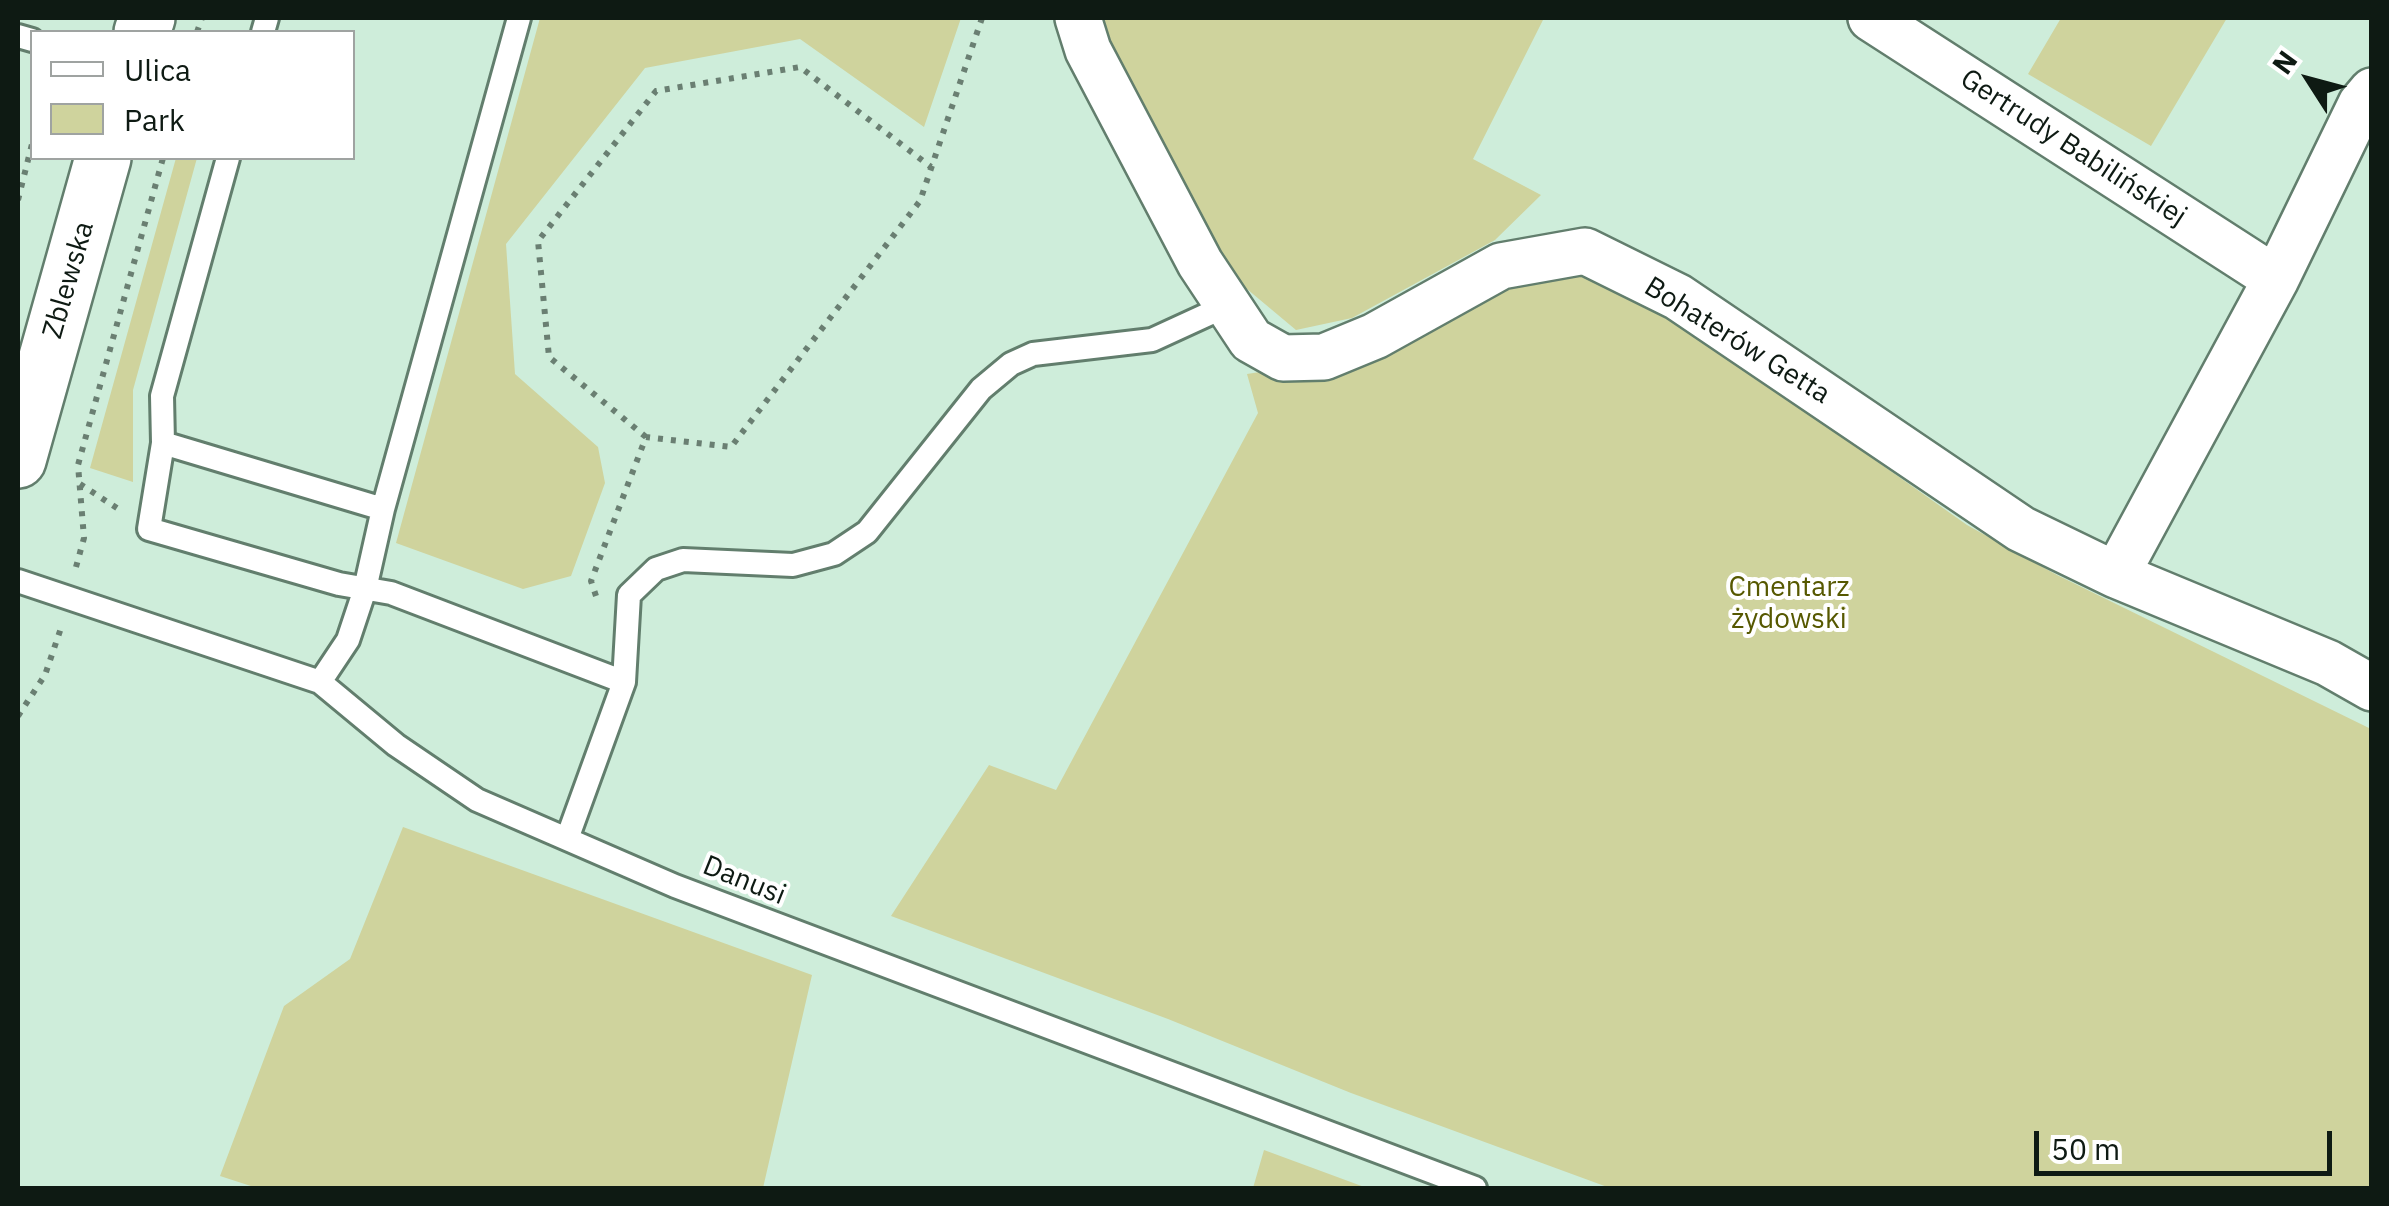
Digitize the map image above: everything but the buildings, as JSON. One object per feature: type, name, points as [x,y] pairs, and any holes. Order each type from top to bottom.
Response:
[{"type":"main road","name":"Zblewska","points":[[18,460],[103,160]]},
{"type":"street","name":"Bohaterów Getta","points":[[1078,18],[1088,50],[1200,263],[1251,340],[1283,358],[1324,358],[1376,336],[1501,266],[1585,251],[1678,297],[2021,529],[2116,575],[2328,663],[2372,688]]},
{"type":"street","name":"Gertrudy Babilińskiej","points":[[1871,18],[2276,279]]},
{"type":"street","points":[[2116,575],[2276,279],[2361,104],[2372,91]]},
{"type":"lane","points":[[320,682],[348,640],[365,589],[383,509],[519,18]]},
{"type":"lane","points":[[227,160],[162,396],[163,443],[150,528],[339,584],[391,592],[624,682]]},
{"type":"lane","points":[[566,839],[624,682],[629,596],[656,569],[683,560],[793,565],[834,554],[868,532],[981,389],[1011,364],[1033,354],[1152,340],[1226,306]]},
{"type":"lane","points":[[163,443],[383,509]]},
{"type":"lane","name":"Danusi","points":[[18,581],[320,682],[396,745],[476,800],[767,923],[1475,1188]]},
{"type":"path","points":[[931,168],[800,67],[656,92],[538,241],[549,357],[646,437],[731,447],[920,202],[982,18]]},
{"type":"path","points":[[18,200],[30,152]]},
{"type":"path","points":[[18,716],[46,675],[84,538],[78,465],[162,160]]},
{"type":"path","points":[[627,616],[598,602],[591,581],[646,437]]},
{"type":"path","points":[[80,484],[150,528]]},
{"type":"green space","points":[[540,18],[961,18],[924,127],[800,39],[645,68],[506,244],[515,374],[598,447],[605,483],[571,576],[523,589],[396,543]]},
{"type":"green space","points":[[1096,18],[1544,18],[1473,159],[1541,195],[1495,240],[1352,318],[1296,330],[1235,279],[1109,54]]},
{"type":"green space","points":[[2061,18],[2227,18],[2151,146],[2028,74]]},
{"type":"green space","points":[[175,160],[196,160],[133,390],[133,482],[90,468]]},
{"type":"green space","name":"Cmentarz żydowski","points":[[1577,268],[1663,310],[1967,525],[2057,575],[2371,729],[2371,1188],[1610,1188],[891,916],[989,765],[1056,790],[1258,413],[1247,374],[1388,352],[1501,281]]},
{"type":"green space","points":[[403,827],[812,975],[763,1188],[257,1188],[220,1176],[284,1006],[350,959]]},
{"type":"green space","points":[[1264,1150],[1367,1188],[1253,1188]]}]
